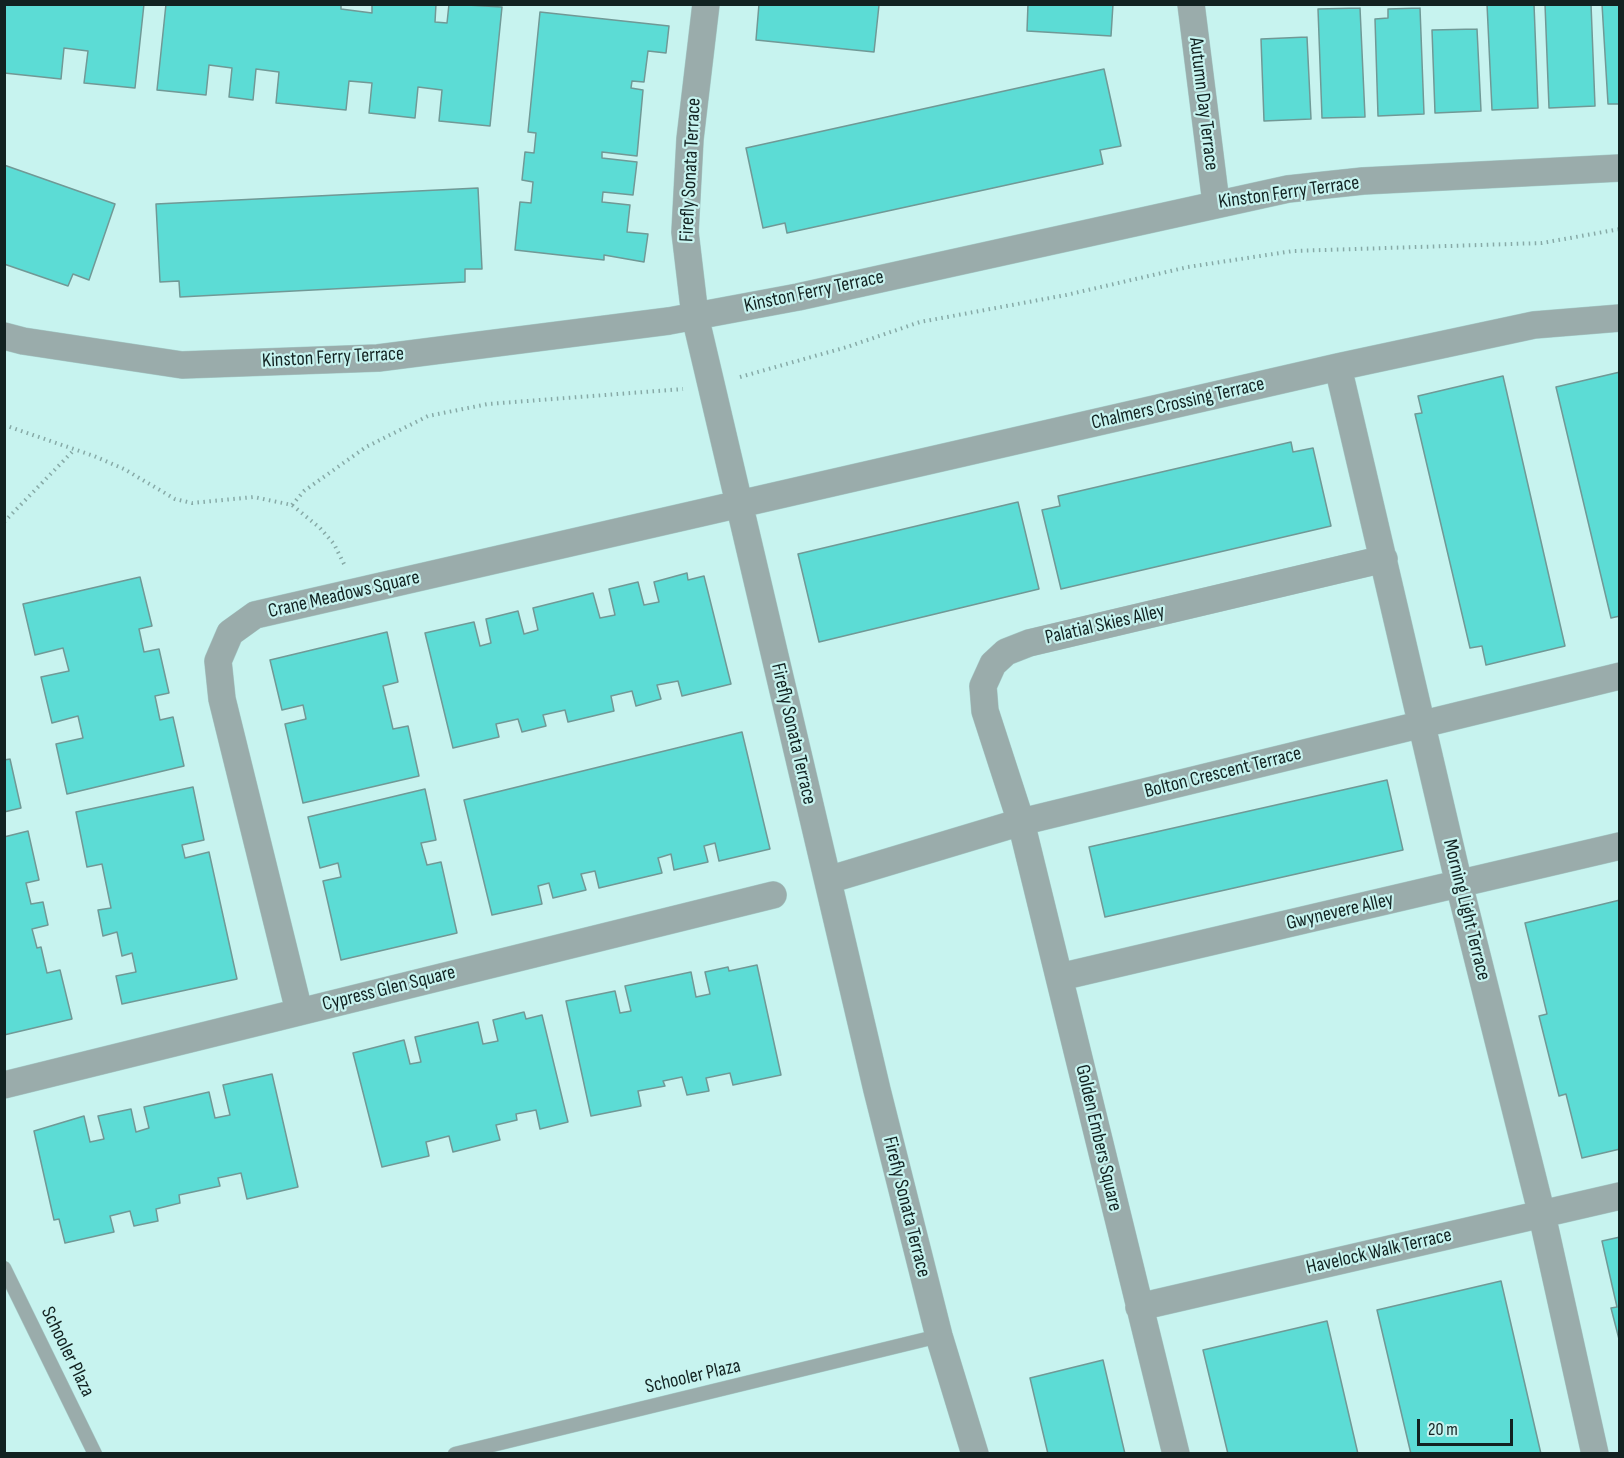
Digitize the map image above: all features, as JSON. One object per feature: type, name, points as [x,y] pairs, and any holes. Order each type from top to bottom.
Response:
[{"type":"street","name":"Firefly Sonata Terrace","points":[[706,4],[690,139],[685,232],[695,316],[738,506],[939,1336],[975,1454]]},
{"type":"street","name":"Autumn Day Terrace","points":[[1191,4],[1216,203]]},
{"type":"street","name":"Kinston Ferry Terrace","points":[[4,336],[182,366],[378,358],[635,327],[798,297],[1216,203],[1288,189],[1363,181],[1620,168]]},
{"type":"street","name":"Chalmers Crossing Terrace","points":[[738,506],[1338,367],[1534,325],[1620,318]]},
{"type":"street","name":"Morning Light Terrace","points":[[1338,367],[1459,884],[1542,1215],[1595,1454]]},
{"type":"street","name":"Crane Meadows Square","points":[[299,1011],[222,699],[218,661],[230,633],[255,615],[738,506]]},
{"type":"street","name":"Palatial Skies Alley","points":[[1021,822],[985,711],[984,686],[993,664],[1006,652],[1029,643],[1383,560]]},
{"type":"street","name":"Bolton Crescent Terrace","points":[[828,880],[1021,822],[1620,676]]},
{"type":"street","name":"Golden Embers Square","points":[[1021,822],[1176,1454]]},
{"type":"street","name":"Gwynevere Alley","points":[[1060,977],[1620,846]]},
{"type":"street","name":"Cypress Glen Square","points":[[4,1085],[773,895]]},
{"type":"street","name":"Havelock Walk Terrace","points":[[1139,1307],[1620,1196]]},
{"type":"lane","name":"Schooler Plaza","points":[[4,1268],[95,1454]]},
{"type":"lane","name":"Schooler Plaza","points":[[455,1454],[939,1336]]},
{"type":"path","points":[[731,380],[825,354],[920,322],[1055,297],[1188,267],[1303,250],[1542,243],[1620,229]]},
{"type":"path","points":[[292,505],[304,490],[366,447],[428,416],[457,408],[488,404],[686,389]]},
{"type":"path","points":[[4,426],[74,449],[124,469],[175,499],[192,503],[254,497],[292,505],[320,528],[334,544],[342,560],[351,594]]},
{"type":"path","points":[[4,522],[74,449]]},
{"type":"building","points":[[4,4],[144,4],[135,88],[84,83],[88,51],[64,48],[61,79],[4,73]]},
{"type":"building","points":[[166,4],[341,4],[341,9],[372,13],[372,4],[436,4],[435,22],[447,23],[449,4],[502,7],[490,126],[439,121],[442,90],[418,87],[415,118],[369,113],[372,83],[349,81],[346,110],[276,103],[279,72],[256,69],[253,100],[229,97],[232,68],[209,65],[206,95],[157,90]]},
{"type":"building","points":[[759,4],[879,5],[874,52],[756,40]]},
{"type":"building","points":[[1028,4],[1113,4],[1111,36],[1027,31]]},
{"type":"building","points":[[1487,4],[1534,4],[1538,108],[1492,110]]},
{"type":"building","points":[[1545,4],[1591,4],[1595,106],[1549,108]]},
{"type":"building","points":[[1602,4],[1620,4],[1620,104],[1608,104]]},
{"type":"building","points":[[1360,8],[1365,117],[1322,118],[1318,9]]},
{"type":"building","points":[[1420,8],[1424,114],[1378,116],[1375,19],[1388,18],[1388,9]]},
{"type":"building","points":[[540,12],[669,26],[666,53],[648,51],[644,82],[632,81],[631,88],[643,90],[637,156],[602,152],[602,158],[637,162],[633,195],[603,192],[602,202],[630,205],[627,232],[648,234],[644,262],[604,255],[604,260],[515,250],[520,202],[531,203],[533,182],[522,180],[525,152],[534,153],[536,133],[528,132]]},
{"type":"building","points":[[1477,29],[1481,111],[1435,113],[1432,30]]},
{"type":"building","points":[[1307,37],[1311,119],[1264,121],[1261,39]]},
{"type":"building","points":[[1104,69],[1121,146],[1100,150],[1103,164],[787,233],[785,223],[763,228],[746,148]]},
{"type":"building","points":[[4,165],[115,204],[89,280],[73,274],[68,286],[4,264]]},
{"type":"building","points":[[478,188],[482,269],[465,269],[465,282],[180,297],[179,281],[160,282],[156,204]]},
{"type":"building","points":[[1620,372],[1620,616],[1611,618],[1556,387]]},
{"type":"building","points":[[1503,376],[1565,646],[1486,665],[1482,646],[1470,648],[1415,414],[1422,413],[1418,396]]},
{"type":"building","points":[[1291,442],[1293,452],[1313,448],[1331,526],[1061,589],[1042,510],[1060,506],[1058,496]]},
{"type":"building","points":[[1018,502],[1039,589],[819,642],[798,554]]},
{"type":"building","points":[[687,573],[688,580],[704,576],[731,684],[682,696],[678,681],[657,685],[661,699],[636,706],[632,691],[611,696],[614,711],[568,722],[565,710],[543,715],[546,726],[522,732],[518,719],[496,724],[499,737],[453,748],[425,633],[474,622],[480,646],[491,643],[486,619],[518,611],[524,634],[538,630],[533,608],[593,593],[600,618],[615,615],[609,589],[638,582],[644,605],[659,602],[654,582]]},
{"type":"building","points":[[140,577],[152,626],[139,629],[144,652],[159,649],[169,693],[155,696],[160,720],[173,717],[184,766],[67,794],[56,744],[83,738],[78,716],[52,723],[41,677],[69,671],[63,648],[35,655],[23,604]]},
{"type":"building","points":[[387,632],[398,682],[383,686],[393,729],[408,726],[419,776],[303,803],[285,724],[306,719],[303,705],[282,710],[270,660]]},
{"type":"building","points":[[742,732],[770,849],[719,861],[715,843],[704,846],[708,862],[674,870],[671,854],[658,858],[662,873],[599,888],[595,871],[581,874],[586,890],[553,898],[549,883],[538,886],[542,904],[492,915],[464,800]]},
{"type":"building","points":[[10,759],[21,808],[4,812],[4,760]]},
{"type":"building","points":[[1387,780],[1403,850],[1105,917],[1089,847]]},
{"type":"building","points":[[193,787],[204,840],[182,845],[185,858],[209,852],[237,979],[122,1004],[116,976],[136,972],[132,953],[122,956],[117,932],[103,936],[98,910],[111,908],[102,864],[87,867],[76,812]]},
{"type":"building","points":[[425,789],[436,840],[421,843],[427,865],[441,862],[457,933],[341,960],[323,881],[341,877],[338,863],[320,868],[308,817]]},
{"type":"building","points":[[28,831],[39,880],[26,883],[31,904],[43,902],[48,925],[32,929],[37,948],[41,947],[47,973],[60,970],[72,1019],[4,1035],[4,837]]},
{"type":"building","points":[[1620,900],[1620,1149],[1582,1158],[1566,1094],[1559,1096],[1539,1016],[1547,1014],[1525,923]]},
{"type":"building","points":[[757,965],[781,1075],[733,1085],[730,1073],[706,1078],[709,1091],[687,1095],[682,1077],[663,1081],[665,1086],[638,1091],[641,1106],[591,1116],[566,1001],[615,991],[620,1013],[631,1011],[625,986],[691,972],[696,997],[710,994],[705,972],[728,967],[729,971]]},
{"type":"building","points":[[524,1012],[526,1019],[542,1015],[568,1122],[540,1129],[536,1110],[516,1114],[517,1120],[496,1125],[500,1140],[453,1152],[449,1136],[426,1142],[429,1156],[382,1167],[353,1053],[404,1040],[410,1064],[421,1062],[415,1037],[478,1022],[483,1044],[498,1041],[493,1020]]},
{"type":"building","points":[[272,1074],[298,1187],[247,1199],[241,1173],[218,1178],[220,1186],[179,1195],[180,1203],[156,1209],[158,1221],[134,1226],[130,1211],[110,1216],[114,1232],[65,1243],[59,1219],[54,1220],[34,1131],[84,1116],[90,1142],[104,1139],[98,1116],[131,1109],[136,1132],[149,1128],[144,1107],[209,1092],[215,1118],[230,1115],[223,1085]]},
{"type":"building","points":[[1620,1237],[1620,1343],[1611,1308],[1617,1307],[1602,1241]]},
{"type":"building","points":[[1501,1281],[1541,1454],[1411,1454],[1377,1310]]},
{"type":"building","points":[[1327,1321],[1358,1454],[1228,1454],[1203,1350]]},
{"type":"building","points":[[1103,1360],[1125,1454],[1048,1454],[1030,1378]]}]
